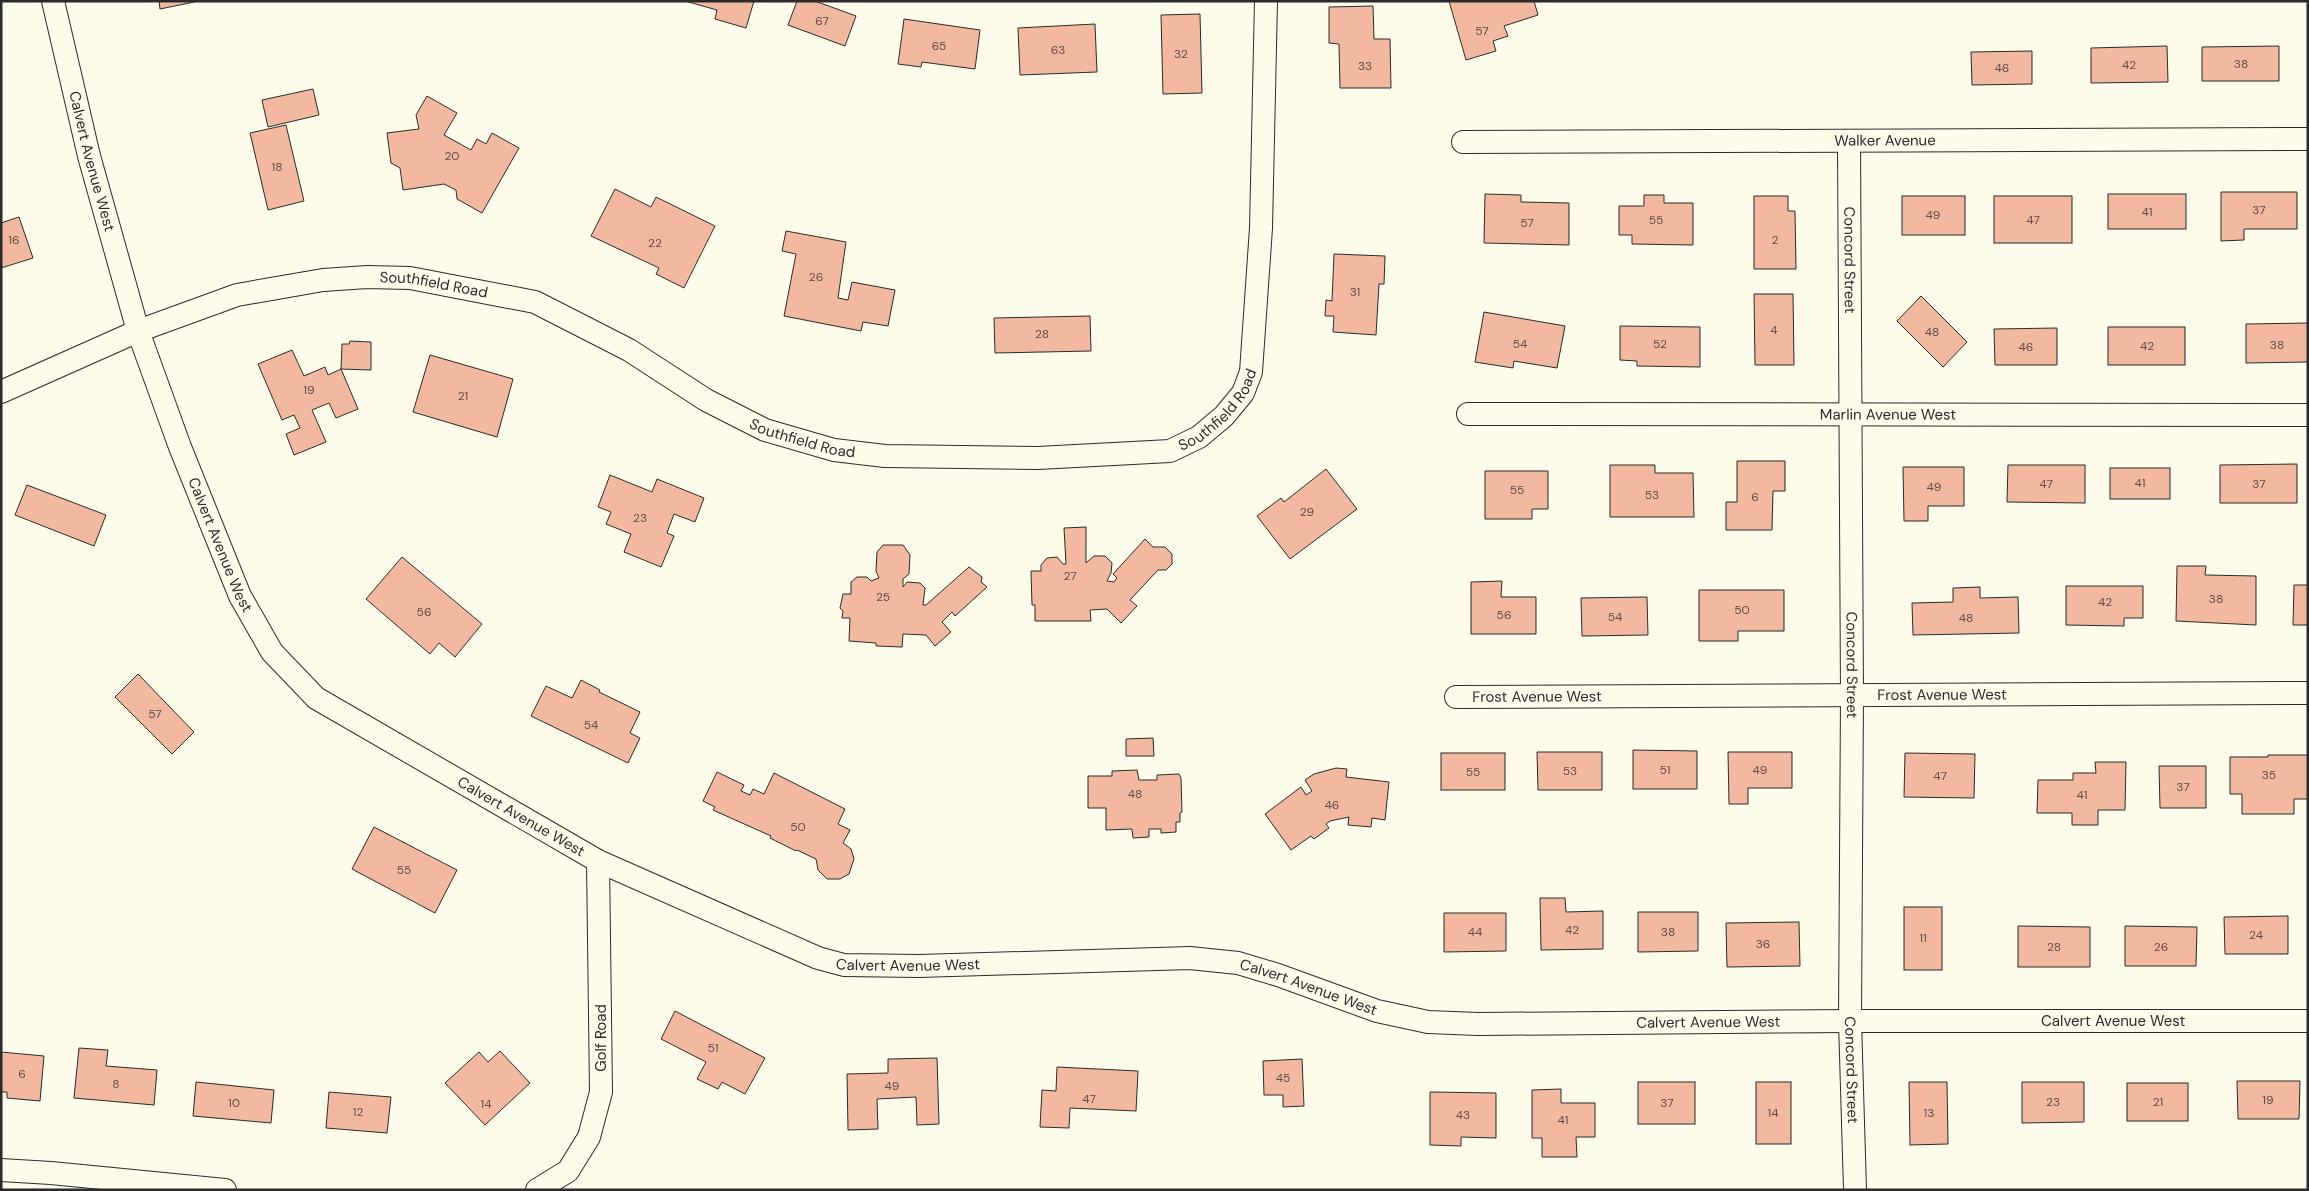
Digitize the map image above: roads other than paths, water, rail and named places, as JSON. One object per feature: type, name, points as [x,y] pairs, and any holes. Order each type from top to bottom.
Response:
[{"type":"street","name":"Calvert Avenue West","points":[[53,1],[89,156],[138,331],[180,447],[240,596],[272,652],[316,698],[598,861],[788,946],[844,965],[919,966],[1190,958],[1238,963],[1278,975],[1377,1011],[1428,1022],[1488,1024],[1850,1021],[2308,1022]]},
{"type":"street","name":"Southfield Road","points":[[1,392],[138,331],[237,295],[323,280],[367,277],[410,278],[535,302],[629,350],[706,400],[765,430],[834,450],[885,456],[1028,458],[1170,451],[1199,437],[1224,416],[1242,393],[1251,372],[1261,228],[1266,1]]},
{"type":"street","name":"Walker Avenue","points":[[1463,142],[2308,139]]},
{"type":"street","name":"Concord Street","points":[[1849,141],[1852,696],[1850,1021],[1855,1190]]},
{"type":"street","name":"Marlin Avenue West","points":[[1468,414],[2308,415]]},
{"type":"street","name":"Frost Avenue West","points":[[1456,697],[2308,693]]},
{"type":"street","name":"Golf Road","points":[[537,1190],[568,1171],[589,1137],[601,1092],[598,861]]},
{"type":"street","points":[[1,1170],[225,1190]]}]
